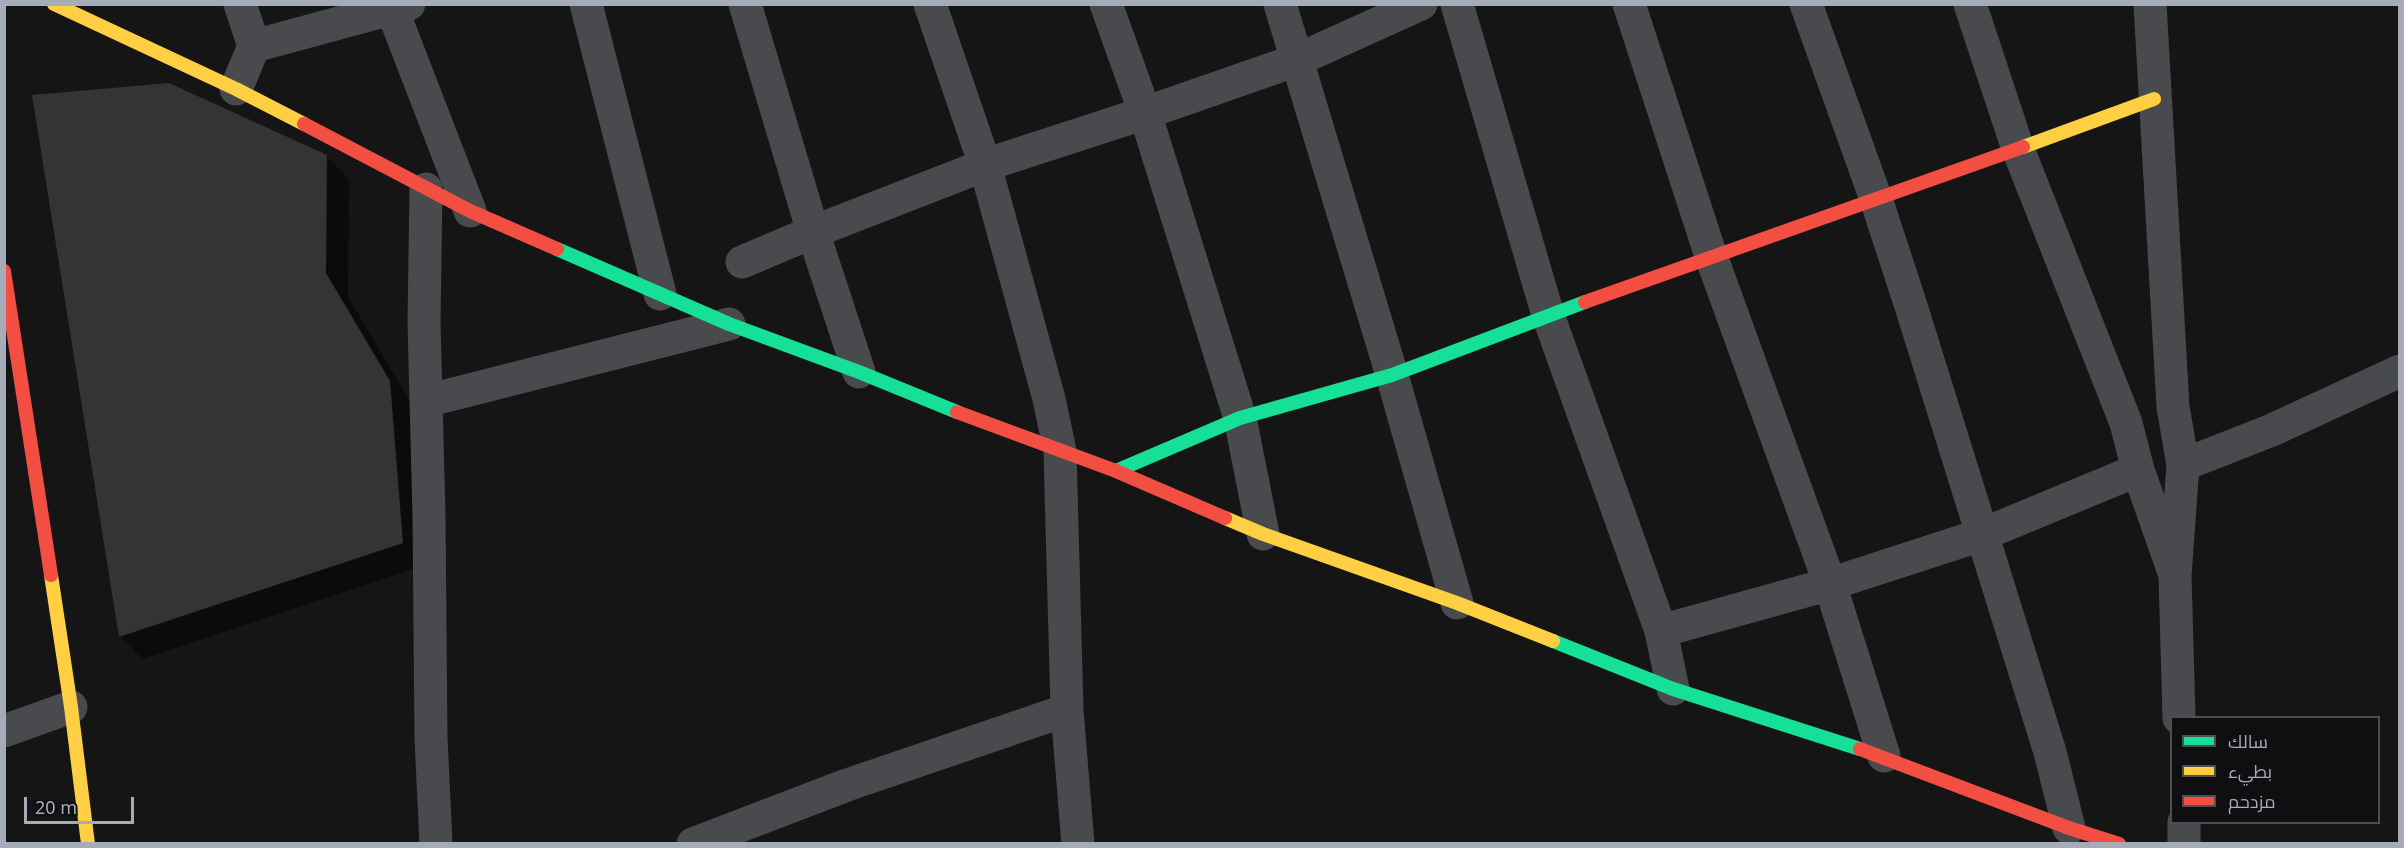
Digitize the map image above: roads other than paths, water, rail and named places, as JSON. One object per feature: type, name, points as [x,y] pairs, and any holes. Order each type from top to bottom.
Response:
[{"type":"street","points":[[54,4],[236,89],[470,211],[729,324],[1116,471],[1263,534],[1457,603],[1673,689],[1884,756],[2069,828],[2119,843]]},
{"type":"street","points":[[236,89],[254,46],[240,4]]},
{"type":"street","points":[[586,4],[660,294]]},
{"type":"street","points":[[746,4],[813,232],[859,372]]},
{"type":"street","points":[[930,4],[985,165],[1049,399],[1060,451],[1067,710],[1078,843]]},
{"type":"street","points":[[1106,4],[1144,113],[1240,418],[1263,534]]},
{"type":"street","points":[[1280,4],[1392,375],[1457,603]]},
{"type":"street","points":[[742,262],[985,165],[1297,60],[1421,4]]},
{"type":"street","points":[[1457,4],[1548,315],[1661,631],[1673,689]]},
{"type":"street","points":[[1629,4],[1711,256],[1830,584],[1884,756]]},
{"type":"street","points":[[1806,4],[1876,199],[1911,306],[2050,752],[2069,828]]},
{"type":"street","points":[[1970,4],[2018,149],[2126,423],[2138,470],[2175,575]]},
{"type":"street","points":[[2150,4],[2173,407],[2182,465],[2175,575],[2180,716]]},
{"type":"street","points":[[254,46],[397,6],[470,211]]},
{"type":"street","points":[[1116,471],[1240,418],[1392,375],[1548,315],[2154,99]]},
{"type":"street","points":[[426,189],[424,323],[431,738],[436,843]]},
{"type":"street","points":[[4,271],[71,707],[88,843]]},
{"type":"street","points":[[426,401],[729,324]]},
{"type":"street","points":[[2182,465],[2272,430],[2400,371]]},
{"type":"street","points":[[2126,423],[2173,407]]},
{"type":"street","points":[[1661,631],[1830,584],[1981,535],[2138,470]]},
{"type":"street","points":[[4,731],[71,707]]},
{"type":"street","points":[[693,843],[847,785],[1067,710]]},
{"type":"street","points":[[2184,824],[2184,843]]}]
